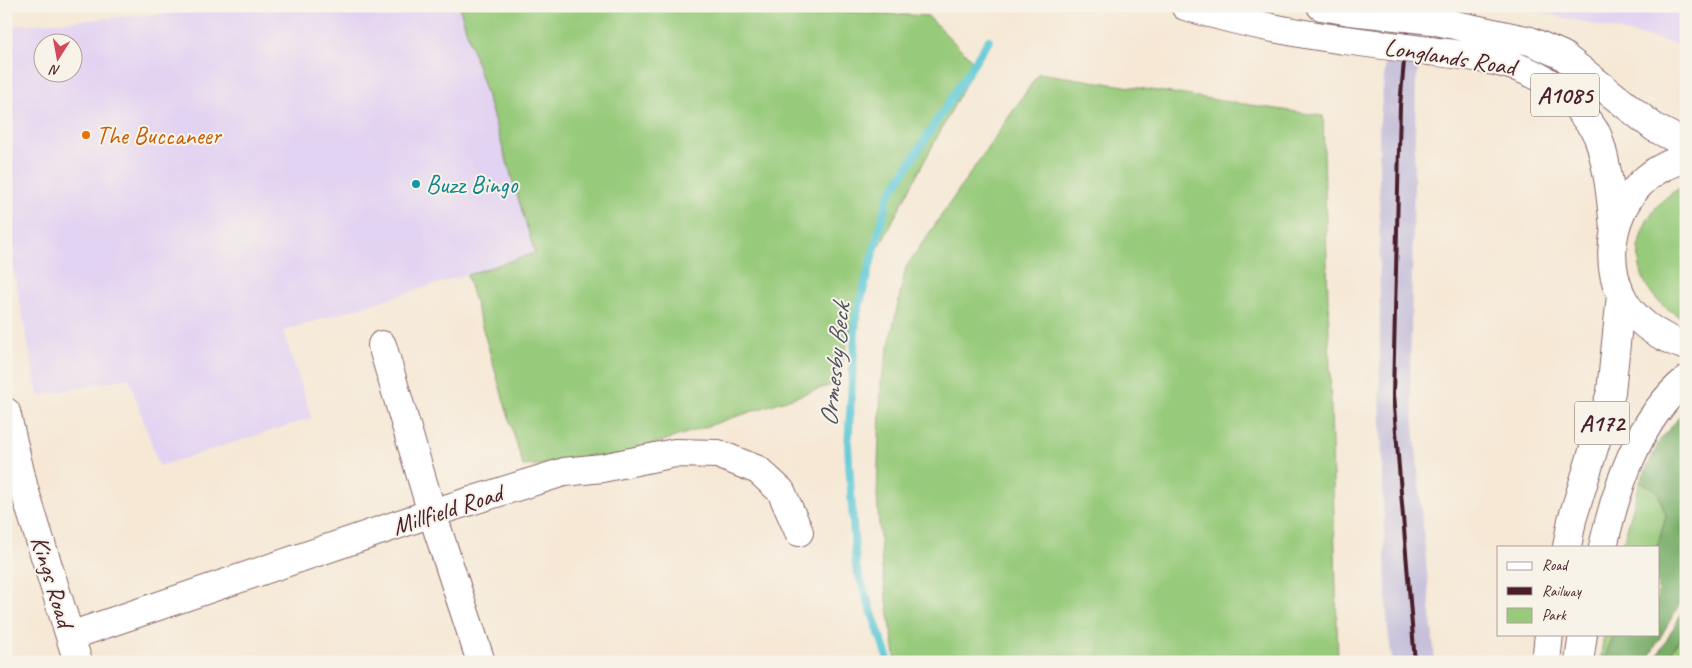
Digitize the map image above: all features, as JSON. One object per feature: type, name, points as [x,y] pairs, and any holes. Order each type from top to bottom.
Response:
[{"type":"main road","name":"Longlands Road","points":[[1185,6],[1230,19],[1307,35],[1496,60],[1527,69],[1572,101],[1597,135],[1608,179],[1614,228],[1612,262],[1621,296],[1639,320],[1664,339],[1686,346]]},
{"type":"main road","name":"Longlands Road","points":[[1321,6],[1432,20],[1530,41],[1562,55],[1649,123],[1686,144]]},
{"type":"main road","name":"Longlands Road","points":[[1614,228],[1627,199],[1648,176],[1674,161],[1686,159]]},
{"type":"main road","name":"A172","points":[[1567,546],[1572,520],[1611,392],[1621,296]]},
{"type":"main road","points":[[382,344],[432,513],[481,662]]},
{"type":"main road","name":"A172","points":[[1603,546],[1624,474],[1644,433],[1672,392],[1686,380]]},
{"type":"main road","name":"Kings Road","points":[[6,412],[24,489],[78,662]]},
{"type":"main road","name":"Millfield Road","points":[[70,636],[432,513],[564,472],[602,468],[675,453],[718,454],[758,470],[781,491],[799,532]]},
{"type":"main road","points":[[1546,662],[1549,636]]},
{"type":"main road","points":[[1579,662],[1583,636]]},
{"type":"shaded area","points":[[264,6],[459,6],[535,254],[283,331],[312,418],[159,466],[129,378],[38,396],[6,229],[6,26]]},
{"type":"shaded area","points":[[1391,6],[1432,6],[1416,82],[1410,380],[1435,662],[1392,662],[1387,622],[1380,392],[1379,129]]},
{"type":"shaded area","points":[[1505,6],[1686,6],[1686,46],[1530,10]]},
{"type":"green space","points":[[459,6],[733,6],[928,16],[976,64],[864,275],[837,383],[603,461],[523,466],[467,275],[535,253]]},
{"type":"green space","points":[[1039,73],[1323,116],[1338,662],[896,662],[882,567],[877,495],[881,382],[906,267]]},
{"type":"green space","points":[[1686,185],[1686,319],[1665,307],[1650,291],[1641,273],[1639,253],[1642,233],[1651,214],[1666,198]]},
{"type":"green space","points":[[1686,409],[1686,593],[1646,662],[1603,662],[1613,636],[1660,636],[1660,546],[1657,546],[1666,516],[1657,490],[1640,482],[1660,440]]},
{"type":"green space","points":[[1640,482],[1657,490],[1666,516],[1659,543],[1658,546],[1622,546]]},
{"type":"green space","points":[[1686,606],[1686,628],[1665,662],[1654,662]]},
{"type":"green space","points":[[1686,628],[1686,662],[1665,662]]},
{"type":"green space","points":[[1604,636],[1613,636],[1603,662],[1600,662]]},
{"type":"waterway","name":"Ormesby Beck","points":[[889,662],[856,567],[848,446],[856,318],[888,197],[989,40]]},
{"type":"railway","points":[[1409,6],[1400,106],[1393,395],[1415,662]]},
{"type":"place","name":"The Buccaneer","points":[[86,135]]},
{"type":"place","name":"Buzz Bingo","points":[[416,184]]}]
